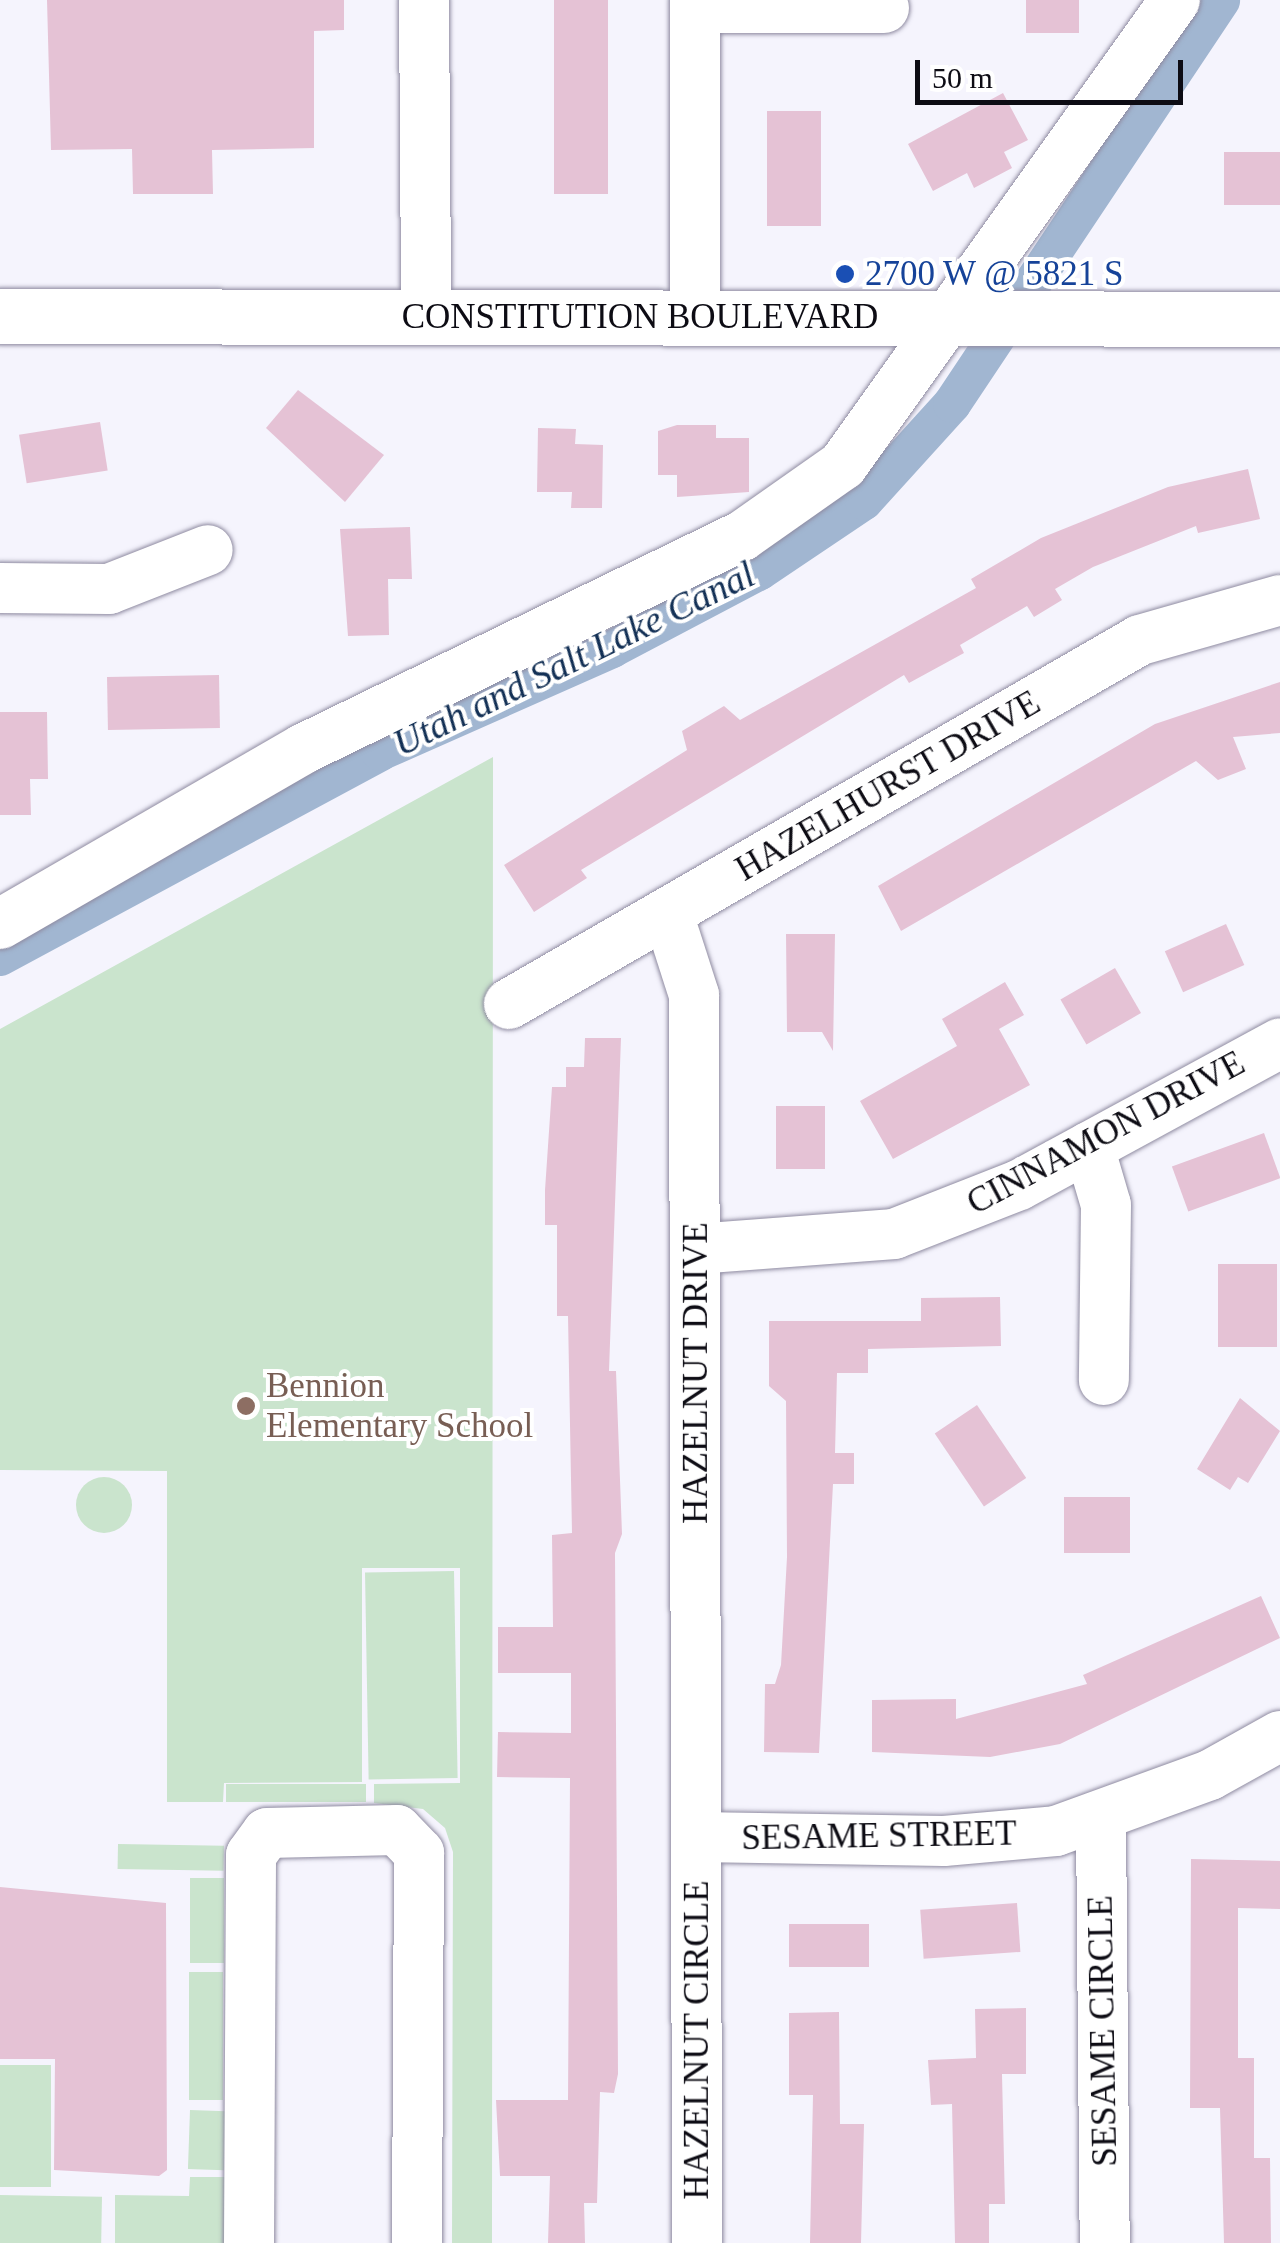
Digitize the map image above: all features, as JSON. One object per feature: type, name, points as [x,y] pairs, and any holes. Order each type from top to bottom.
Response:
[{"type":"main road","name":"CONSTITUTION BOULEVARD","points":[[0,316],[1280,319]]},
{"type":"street","points":[[424,0],[426,316]]},
{"type":"street","points":[[0,924],[302,749],[742,536],[843,465],[1175,0]]},
{"type":"street","points":[[695,317],[695,4],[884,8]]},
{"type":"street","points":[[0,588],[109,588],[208,550]]},
{"type":"street","name":"HAZELHURST DRIVE","points":[[509,1004],[1140,640],[1280,600]]},
{"type":"street","name":"HAZELNUT DRIVE","points":[[668,914],[694,996],[698,1837]]},
{"type":"street","name":"CINNAMON DRIVE","points":[[695,1250],[894,1234],[1089,1147],[1280,1043]]},
{"type":"street","points":[[1089,1147],[1106,1204],[1104,1380]]},
{"type":"street","name":"SESAME STREET","points":[[698,1837],[1010,1838],[1101,1818],[1280,1736]]},
{"type":"street","name":"SESAME CIRCLE","points":[[1101,1818],[1105,2243]]},
{"type":"street","points":[[249,2243],[251,1856],[267,1833],[397,1830],[419,1853],[417,2243]]},
{"type":"street","name":"HAZELNUT CIRCLE","points":[[698,1837],[698,2243]]},
{"type":"green space","points":[[493,757],[492,2243],[452,2243],[453,1852],[445,1828],[423,1809],[374,1803],[374,1784],[460,1783],[460,1568],[362,1568],[362,1782],[224,1783],[223,1802],[167,1802],[167,1471],[0,1470],[0,1029]]},
{"type":"green space","points":[[104,1477],[124,1485],[132,1505],[124,1525],[104,1533],[84,1525],[76,1505],[84,1485]]},
{"type":"green space","points":[[454,1571],[458,1778],[369,1780],[365,1573]]},
{"type":"green space","points":[[226,1784],[366,1784],[366,1802],[226,1802]]},
{"type":"green space","points":[[118,1844],[224,1846],[224,1871],[118,1869]]},
{"type":"green space","points":[[190,1878],[224,1878],[224,1963],[190,1963]]},
{"type":"green space","points":[[189,1972],[223,1972],[223,2100],[189,2100]]},
{"type":"green space","points":[[0,2065],[51,2065],[51,2187],[0,2187]]},
{"type":"green space","points":[[190,2110],[226,2111],[224,2170],[188,2169]]},
{"type":"green space","points":[[190,2177],[226,2177],[226,2243],[115,2243],[115,2195],[189,2196]]},
{"type":"green space","points":[[0,2195],[102,2197],[101,2243],[0,2243]]},
{"type":"building","points":[[47,0],[344,0],[344,30],[314,31],[314,148],[212,150],[213,194],[133,194],[132,149],[51,150]]},
{"type":"building","points":[[554,0],[608,0],[608,194],[554,194]]},
{"type":"building","points":[[1026,0],[1079,0],[1079,33],[1026,33]]},
{"type":"building","points":[[1003,93],[1028,140],[1004,152],[1012,168],[974,188],[967,173],[933,191],[908,144]]},
{"type":"building","points":[[767,111],[821,111],[821,226],[767,226]]},
{"type":"building","points":[[1224,152],[1280,152],[1280,205],[1224,205]]},
{"type":"building","points":[[298,390],[384,455],[345,502],[266,428]]},
{"type":"building","points":[[100,422],[108,470],[27,483],[19,435]]},
{"type":"building","points":[[677,425],[716,425],[716,438],[749,438],[749,492],[677,497],[677,475],[658,475],[658,431]]},
{"type":"building","points":[[538,428],[576,429],[575,444],[603,445],[602,508],[571,508],[572,492],[537,492]]},
{"type":"building","points":[[1248,469],[1260,519],[1198,533],[1196,526],[1093,567],[1055,589],[1062,600],[1034,617],[1027,606],[960,645],[964,653],[909,683],[904,675],[581,870],[587,878],[534,912],[504,865],[687,750],[682,731],[724,706],[740,720],[976,588],[971,579],[1041,538],[1168,487]]},
{"type":"building","points":[[410,527],[412,579],[388,579],[389,635],[348,636],[340,529]]},
{"type":"building","points":[[219,675],[220,728],[108,730],[107,677]]},
{"type":"building","points":[[1280,682],[1280,733],[1233,737],[1246,769],[1218,780],[1196,761],[901,931],[878,886],[1155,724]]},
{"type":"building","points":[[0,712],[47,712],[48,779],[30,779],[31,815],[0,815]]},
{"type":"building","points":[[1226,924],[1244,965],[1183,992],[1165,951]]},
{"type":"building","points":[[786,934],[835,934],[833,1051],[822,1032],[787,1032]]},
{"type":"building","points":[[1115,968],[1141,1013],[1086,1045],[1060,1000]]},
{"type":"building","points":[[1005,982],[1024,1015],[999,1029],[1030,1085],[893,1159],[860,1101],[957,1046],[942,1019]]},
{"type":"building","points":[[585,1038],[621,1038],[609,1371],[616,1371],[622,1534],[615,1553],[618,2074],[614,2093],[600,2092],[597,2203],[584,2203],[585,2243],[548,2243],[550,2176],[500,2176],[496,2100],[568,2100],[570,1778],[497,1777],[498,1732],[571,1733],[571,1673],[498,1673],[498,1627],[553,1627],[552,1535],[572,1533],[568,1316],[557,1316],[557,1225],[545,1225],[545,1190],[552,1087],[566,1087],[566,1067],[584,1067]]},
{"type":"building","points":[[776,1106],[825,1106],[825,1169],[776,1169]]},
{"type":"building","points":[[1264,1133],[1280,1178],[1188,1212],[1172,1167]]},
{"type":"building","points":[[1218,1264],[1277,1264],[1277,1347],[1218,1347]]},
{"type":"building","points":[[1000,1297],[1001,1346],[868,1349],[868,1373],[837,1373],[835,1453],[854,1453],[854,1484],[833,1484],[819,1753],[764,1752],[765,1684],[775,1684],[781,1665],[787,1557],[786,1401],[769,1386],[769,1321],[921,1321],[921,1298]]},
{"type":"building","points":[[1240,1398],[1280,1431],[1248,1483],[1238,1477],[1230,1490],[1197,1469]]},
{"type":"building","points":[[977,1405],[1026,1478],[984,1506],[935,1434]]},
{"type":"building","points":[[1064,1497],[1130,1497],[1130,1553],[1064,1553]]},
{"type":"building","points":[[1261,1596],[1280,1638],[1060,1744],[990,1757],[872,1752],[872,1700],[956,1699],[956,1719],[1087,1684],[1083,1675]]},
{"type":"building","points":[[1191,1859],[1280,1861],[1280,1909],[1238,1908],[1238,2058],[1254,2058],[1254,2158],[1270,2158],[1271,2243],[1224,2243],[1220,2108],[1190,2108]]},
{"type":"building","points":[[0,1887],[166,1903],[167,2170],[159,2176],[54,2170],[55,2059],[0,2059]]},
{"type":"building","points":[[1017,1903],[1020,1952],[924,1959],[920,1910]]},
{"type":"building","points":[[789,1924],[869,1924],[869,1967],[789,1967]]},
{"type":"building","points":[[1026,2008],[1026,2074],[1002,2074],[1005,2204],[989,2204],[989,2243],[955,2243],[952,2104],[931,2105],[928,2060],[976,2058],[975,2009]]},
{"type":"building","points":[[839,2012],[840,2124],[864,2124],[861,2243],[810,2243],[813,2095],[789,2095],[789,2013]]},
{"type":"waterway","name":"Utah and Salt Lake Canal","points":[[0,957],[380,752],[612,649],[760,571],[864,501],[952,404],[1221,0]]},
{"type":"place","name":"2700 W @ 5821 S","points":[[845,274]]},
{"type":"place","name":"Bennion Elementary School","points":[[246,1406]]}]
